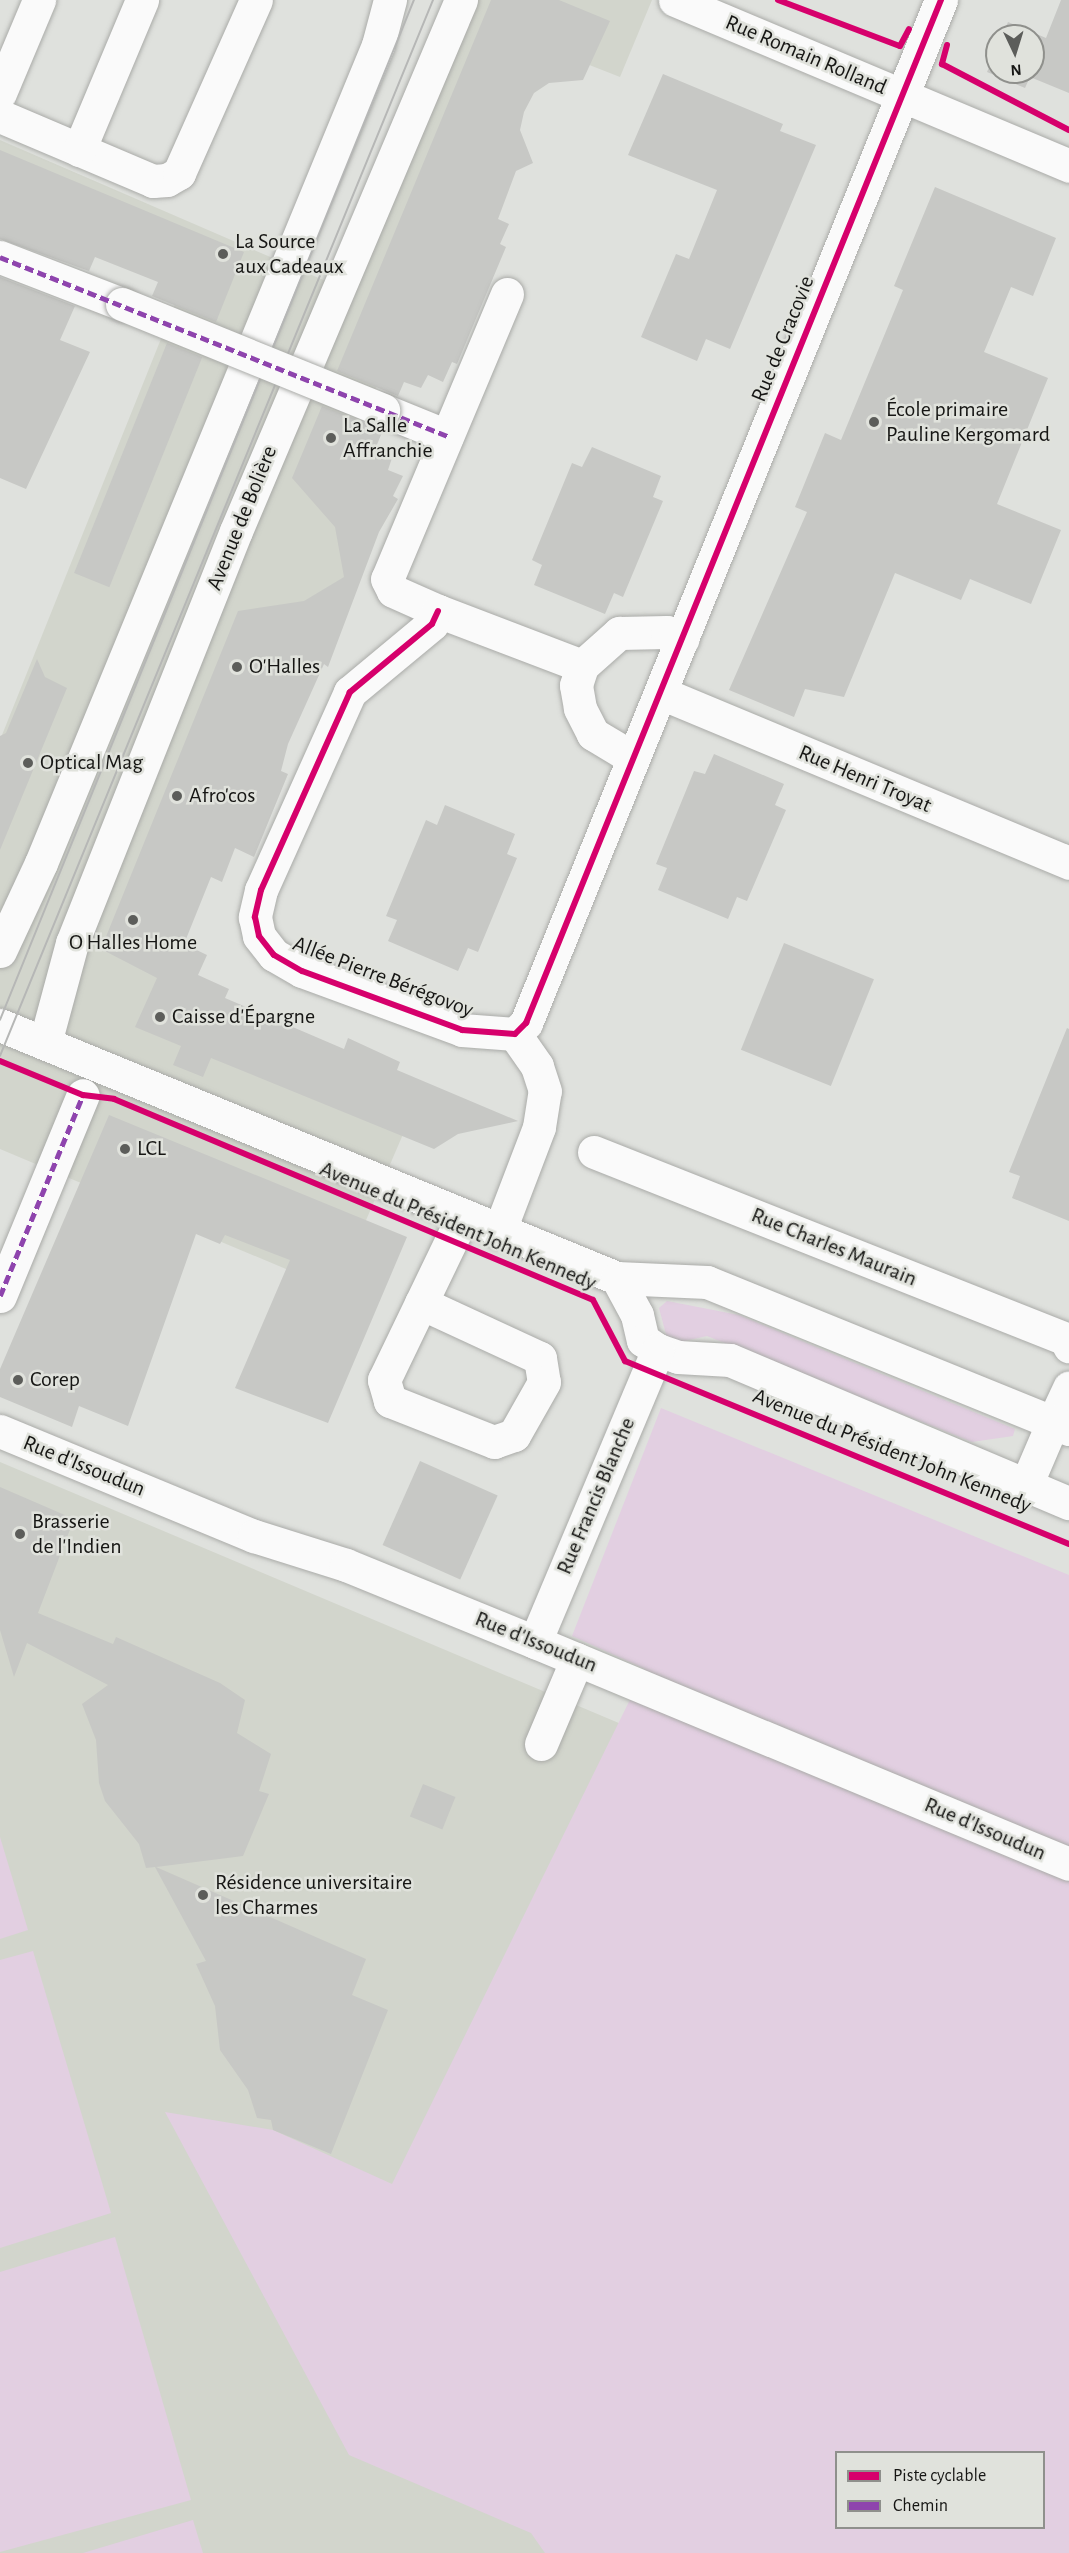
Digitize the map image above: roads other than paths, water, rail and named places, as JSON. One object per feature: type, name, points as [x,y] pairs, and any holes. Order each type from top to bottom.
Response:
[{"type":"street","points":[[0,93],[39,0]]},
{"type":"street","points":[[79,150],[142,0]]},
{"type":"street","points":[[0,116],[153,181],[179,172],[256,0]]},
{"type":"street","points":[[0,951],[41,863],[333,153],[390,0]]},
{"type":"street","name":"Avenue de Bolière","points":[[45,1043],[72,943],[236,531],[461,0]]},
{"type":"street","name":"Rue Romain Rolland","points":[[675,0],[1069,166]]},
{"type":"street","name":"Rue de Cracovie","points":[[661,693],[940,0]]},
{"type":"street","points":[[0,257],[447,436]]},
{"type":"street","points":[[507,294],[387,579],[393,591],[438,611],[582,666]]},
{"type":"street","name":"Allée Pierre Bérégovoy","points":[[438,611],[432,624],[350,692],[261,890],[255,917],[259,936],[274,955],[302,971],[462,1030],[515,1034]]},
{"type":"street","points":[[633,758],[593,734],[578,697],[582,666],[619,633],[668,632],[683,639]]},
{"type":"street","points":[[499,1232],[538,1127],[545,1091],[537,1066],[515,1034],[526,1023],[661,693]]},
{"type":"street","name":"Rue Henri Troyat","points":[[661,693],[1069,863]]},
{"type":"street","name":"Avenue du Président John Kennedy","points":[[0,1025],[462,1218],[617,1278],[707,1282],[1061,1425]]},
{"type":"street","points":[[0,1296],[83,1095]]},
{"type":"street","name":"Rue Charles Maurain","points":[[594,1152],[1066,1339],[1069,1346]]},
{"type":"street","points":[[421,1303],[540,1358],[544,1382],[514,1435],[494,1442],[390,1401],[384,1380],[421,1303],[462,1218]]},
{"type":"street","points":[[617,1278],[637,1315],[643,1340],[658,1350]]},
{"type":"street","name":"Avenue du Président John Kennedy","points":[[658,1350],[678,1357],[730,1360],[1069,1503]]},
{"type":"street","name":"Rue Francis Blanche","points":[[536,1642],[658,1350]]},
{"type":"street","points":[[1026,1485],[1061,1425],[1069,1387]]},
{"type":"street","name":"Rue d'Issoudun","points":[[0,1431],[254,1536],[346,1565],[1069,1864]]},
{"type":"street","points":[[541,1744],[577,1659]]},
{"type":"tram line","points":[[0,1020],[414,0]]},
{"type":"tram line","points":[[0,1056],[433,0]]},
{"type":"place","name":"La Source aux Cadeaux","points":[[223,254]]},
{"type":"place","name":"École primaire Pauline Kergomard","points":[[874,422]]},
{"type":"place","name":"La Salle Affranchie","points":[[331,438]]},
{"type":"place","name":"O'Halles","points":[[237,667]]},
{"type":"place","name":"Optical Mag","points":[[28,763]]},
{"type":"place","name":"Afro'cos","points":[[177,796]]},
{"type":"place","name":"O Halles Home","points":[[133,920]]},
{"type":"place","name":"Caisse d'Épargne","points":[[160,1017]]},
{"type":"place","name":"LCL","points":[[125,1149]]},
{"type":"place","name":"Corep","points":[[18,1380]]},
{"type":"place","name":"Brasserie de l'Indien","points":[[20,1534]]},
{"type":"place","name":"Résidence universitaire les Charmes","points":[[203,1895]]}]
